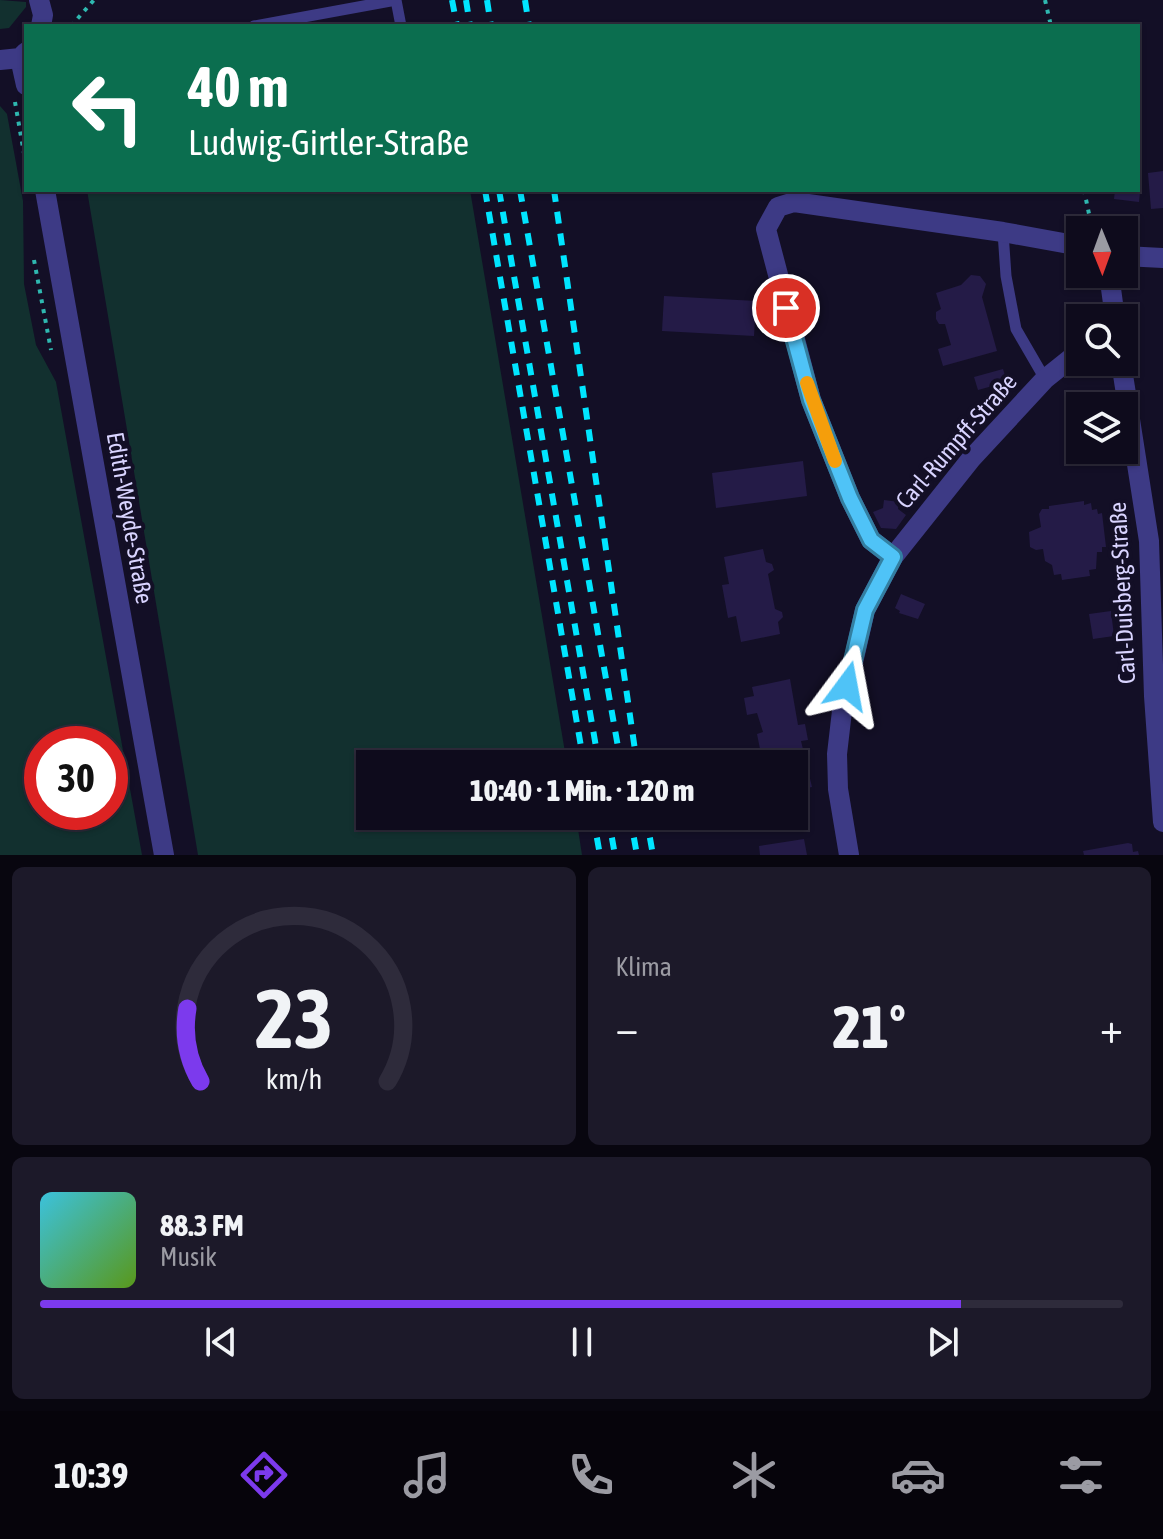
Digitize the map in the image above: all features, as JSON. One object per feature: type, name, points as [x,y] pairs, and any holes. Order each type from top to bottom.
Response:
[{"type":"street","points":[[39,0],[43,15],[41,24]]},
{"type":"street","points":[[15,57],[19,91]]},
{"type":"street","name":"Edith-Weyde-Straße","points":[[45,192],[164,855]]},
{"type":"street","points":[[893,557],[871,540],[850,498],[811,400],[766,229],[778,207],[794,202],[1066,243]]},
{"type":"street","points":[[1138,257],[1163,258]]},
{"type":"street","name":"Carl-Rumpff-Straße","points":[[849,855],[838,789],[837,754],[842,711],[865,610],[893,557],[971,459],[1045,379],[1066,362]]},
{"type":"street","name":"Carl-Duisberg-Straße","points":[[1123,376],[1149,541],[1154,696],[1163,822]]},
{"type":"lane","points":[[265,24],[396,0],[401,24]]},
{"type":"lane","points":[[1003,232],[1006,276],[1016,329],[1045,379]]},
{"type":"path","points":[[73,24],[94,0]]},
{"type":"path","points":[[1045,0],[1051,24]]},
{"type":"path","points":[[19,91],[24,151]]},
{"type":"path","points":[[1084,192],[1089,216]]},
{"type":"green space","points":[[0,0],[26,2],[26,7],[9,28],[0,29]]},
{"type":"green space","points":[[0,106],[7,114],[23,201],[24,284],[36,345],[56,382],[119,726],[24,726],[24,830],[128,830],[128,778],[142,855],[0,855]]},
{"type":"green space","points":[[87,192],[470,192],[565,750],[356,750],[356,830],[578,830],[582,855],[198,855]]},
{"type":"building","points":[[1163,171],[1163,208],[1151,209],[1148,173]]},
{"type":"building","points":[[1142,174],[1139,202],[1114,199],[1115,192],[1140,192]]},
{"type":"building","points":[[971,275],[980,276],[986,284],[982,297],[997,351],[943,366],[938,349],[951,345],[945,324],[939,324],[936,319],[936,312],[941,309],[936,293],[961,285]]},
{"type":"building","points":[[664,296],[756,301],[754,336],[662,331]]},
{"type":"building","points":[[1003,369],[1007,382],[978,390],[974,377]]},
{"type":"building","points":[[803,461],[807,496],[716,508],[712,473]]},
{"type":"building","points":[[884,500],[899,502],[898,509],[906,515],[896,529],[881,528],[873,512],[883,508]]},
{"type":"building","points":[[1084,501],[1084,505],[1091,503],[1092,510],[1102,513],[1106,547],[1102,547],[1102,552],[1097,552],[1096,569],[1089,570],[1090,576],[1062,580],[1061,574],[1054,575],[1052,565],[1045,561],[1043,549],[1030,547],[1029,532],[1041,527],[1039,514],[1042,509]]},
{"type":"building","points":[[763,549],[766,562],[772,564],[774,570],[768,574],[775,609],[782,612],[783,617],[778,622],[780,634],[741,642],[736,616],[728,618],[722,585],[729,584],[724,557]]},
{"type":"building","points":[[901,594],[925,604],[918,619],[899,613],[895,608]]},
{"type":"building","points":[[1111,611],[1114,636],[1093,639],[1089,614]]},
{"type":"building","points":[[790,679],[798,725],[805,724],[808,740],[801,741],[803,750],[760,749],[757,734],[763,732],[757,713],[747,715],[744,698],[754,696],[752,687]]},
{"type":"building","points":[[804,839],[807,855],[760,855],[759,846]]},
{"type":"building","points":[[1128,843],[1139,855],[1084,855],[1083,851]]},
{"type":"railway","points":[[452,0],[457,24]]},
{"type":"railway","points":[[466,0],[470,24]]},
{"type":"railway","points":[[487,0],[491,24]]},
{"type":"railway","points":[[525,0],[529,24]]},
{"type":"railway","points":[[485,192],[582,750]]},
{"type":"railway","points":[[499,192],[597,750]]},
{"type":"railway","points":[[520,192],[619,750]]},
{"type":"railway","points":[[554,192],[635,750]]},
{"type":"railway","points":[[596,830],[600,855]]},
{"type":"railway","points":[[611,830],[615,855]]},
{"type":"railway","points":[[633,830],[637,855]]},
{"type":"railway","points":[[649,830],[653,855]]},
{"type":"slow traffic","points":[[807,383],[835,461]]},
{"type":"route","points":[[786,308],[811,400],[850,498],[871,540],[893,557],[865,610],[847,686]]}]
